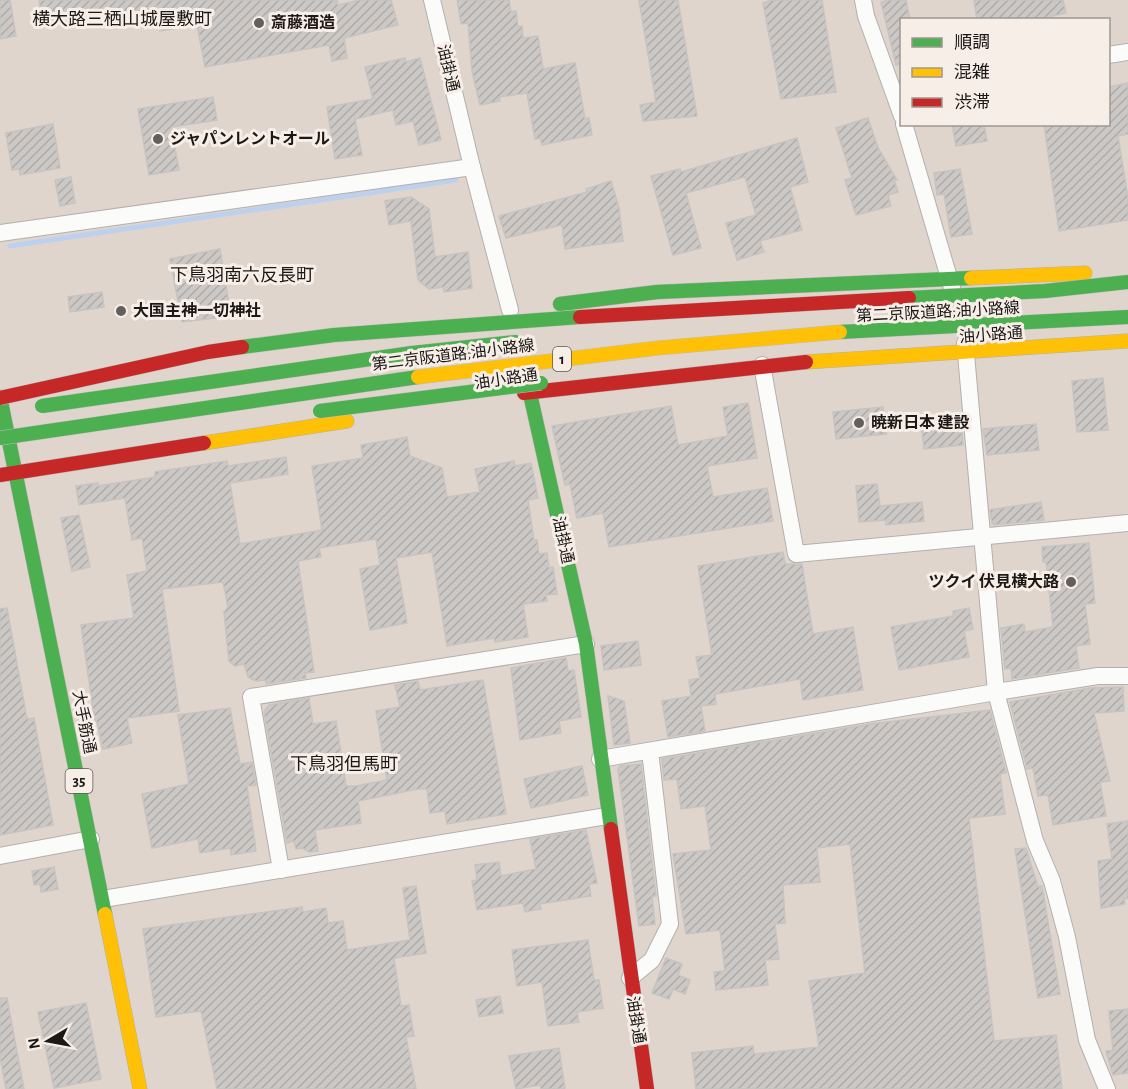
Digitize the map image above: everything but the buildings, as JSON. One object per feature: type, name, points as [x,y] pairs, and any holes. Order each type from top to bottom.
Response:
[{"type":"main road","points":[[0,386],[297,346],[510,310],[657,292],[949,277],[1128,272]]},
{"type":"main road","points":[[0,398],[208,352],[334,335],[554,318],[1045,291],[1128,282]]},
{"type":"main road","name":"第二京阪道路;油小路線","points":[[641,328],[789,315],[1128,295]]},
{"type":"main road","name":"油掛通","points":[[510,310],[586,644],[647,1089]]},
{"type":"main road","name":"第二京阪道路;油小路線","points":[[0,438],[370,382],[577,357],[755,339],[1128,317]]},
{"type":"main road","points":[[286,416],[787,355],[1128,336]]},
{"type":"main road","name":"第二京阪道路;油小路線","points":[[0,412],[412,353],[527,340]]},
{"type":"main road","name":"油小路通","points":[[0,475],[530,392],[762,365],[1128,341]]},
{"type":"main road","name":"大手筋通","points":[[0,398],[140,1089]]},
{"type":"main road","points":[[0,452],[23,451]]},
{"type":"street","name":"油掛通","points":[[432,0],[472,167],[510,310]]},
{"type":"street","points":[[863,0],[866,16],[898,88]]},
{"type":"street","points":[[1110,55],[1128,52]]},
{"type":"street","points":[[905,126],[949,277],[968,353],[996,692],[1035,841],[1052,881],[1064,926],[1088,1040],[1107,1089]]},
{"type":"street","points":[[0,233],[472,167]]},
{"type":"street","points":[[762,365],[796,554],[1128,523]]},
{"type":"street","points":[[281,870],[251,698],[586,644]]},
{"type":"street","points":[[600,759],[996,692],[1098,676],[1128,676]]},
{"type":"street","points":[[630,978],[652,960],[670,924],[650,751]]},
{"type":"street","points":[[103,899],[608,816]]},
{"type":"street","points":[[0,856],[91,839]]},
{"type":"shaded area","points":[[0,0],[1128,0],[1128,1089],[0,1089]]},
{"type":"waterway","points":[[10,246],[456,180]]},
{"type":"traffic: fast","points":[[560,304],[657,292],[971,278]]},
{"type":"traffic: fast","points":[[909,298],[1045,291],[1128,282]]},
{"type":"traffic: fast","points":[[242,347],[334,335],[580,317]]},
{"type":"traffic: fast","points":[[840,332],[1128,317]]},
{"type":"traffic: fast","points":[[42,406],[412,353],[516,342]]},
{"type":"traffic: fast","points":[[526,376],[586,644],[611,829]]},
{"type":"traffic: fast","points":[[0,438],[418,377]]},
{"type":"traffic: fast","points":[[320,411],[541,383]]},
{"type":"traffic: fast","points":[[0,397],[105,914]]},
{"type":"traffic: slow","points":[[971,278],[1085,273]]},
{"type":"traffic: slow","points":[[418,377],[658,348],[840,332]]},
{"type":"traffic: slow","points":[[806,362],[1128,341]]},
{"type":"traffic: slow","points":[[204,443],[347,421]]},
{"type":"traffic: slow","points":[[105,914],[140,1089]]},
{"type":"traffic: jam","points":[[580,317],[909,298]]},
{"type":"traffic: jam","points":[[0,398],[208,352],[242,347]]},
{"type":"traffic: jam","points":[[524,393],[806,362]]},
{"type":"traffic: jam","points":[[0,475],[204,443]]},
{"type":"traffic: jam","points":[[611,829],[647,1089]]},
{"type":"place","name":"斎藤酒造","points":[[259,23]]},
{"type":"place","name":"ジャパンレントオール","points":[[158,139]]},
{"type":"place","name":"大国主神一切神社","points":[[121,311]]},
{"type":"place","name":"暁新日本 建設","points":[[859,423]]},
{"type":"place","name":"ツクイ 伏見横大路","points":[[1071,582]]},
{"type":"district","name":"横大路三栖山城屋敷町","points":[[122,20]]},
{"type":"district","name":"下鳥羽南六反長町","points":[[242,276]]},
{"type":"district","name":"下鳥羽但馬町","points":[[344,765]]}]
